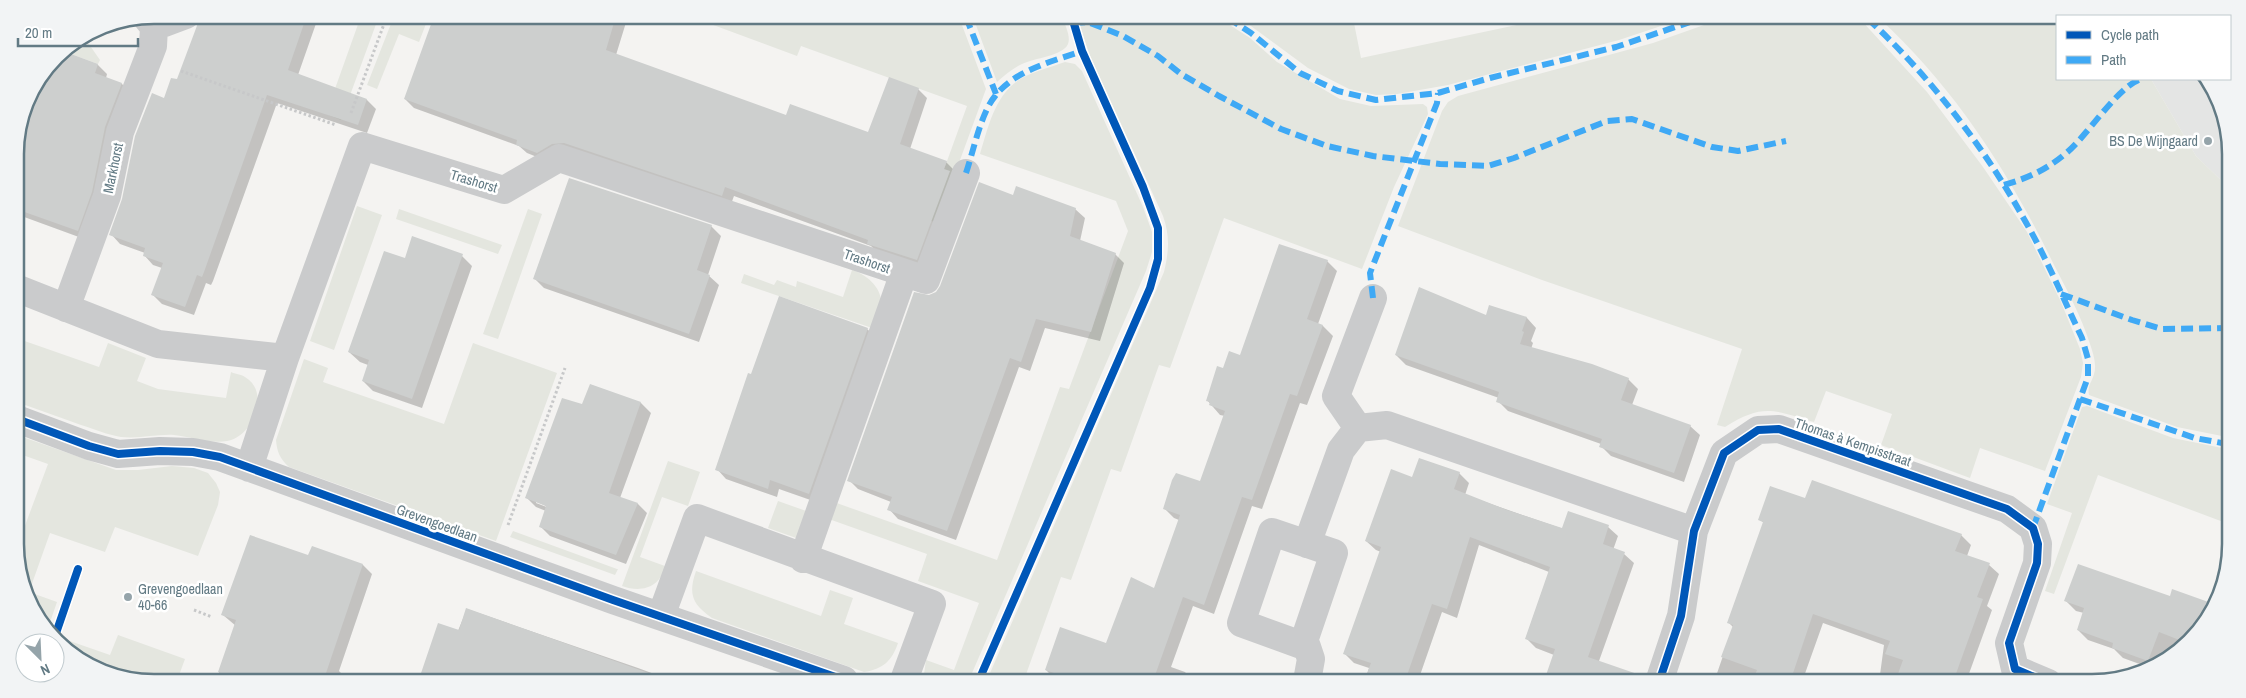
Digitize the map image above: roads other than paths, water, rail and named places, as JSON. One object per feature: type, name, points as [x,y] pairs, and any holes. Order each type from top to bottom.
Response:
[{"type":"street","name":"Markhorst","points":[[66,308],[107,196],[120,132],[153,46],[150,24]]},
{"type":"street","name":"Trashorst","points":[[285,358],[354,137],[504,190],[559,158],[926,280],[966,173]]},
{"type":"street","name":"Trashorst","points":[[803,559],[904,274]]},
{"type":"street","points":[[24,291],[158,344],[285,358],[249,468]]},
{"type":"street","points":[[1358,428],[1336,396],[1373,298]]},
{"type":"street","name":"Grevengoedlaan","points":[[24,422],[89,446],[118,454],[160,451],[194,452],[220,457],[497,558],[827,674]]},
{"type":"street","points":[[1308,544],[1341,450],[1358,428],[1387,425],[1694,531]]},
{"type":"street","name":"Thomas à Kempisstraat","points":[[1662,674],[1681,616],[1694,531],[1724,453],[1758,430],[1779,429],[2007,509],[2033,528],[2038,544],[2037,563],[2009,643],[2015,670],[2024,674]]},
{"type":"street","points":[[661,616],[697,518],[803,559],[932,604],[906,674]]},
{"type":"street","points":[[1303,644],[1334,553],[1272,532],[1241,623],[1307,647],[1311,659],[1308,674]]},
{"type":"place","name":"BS De Wijngaard","points":[[2208,141]]},
{"type":"place","name":"Grevengoedlaan 40-66","points":[[128,597]]}]
